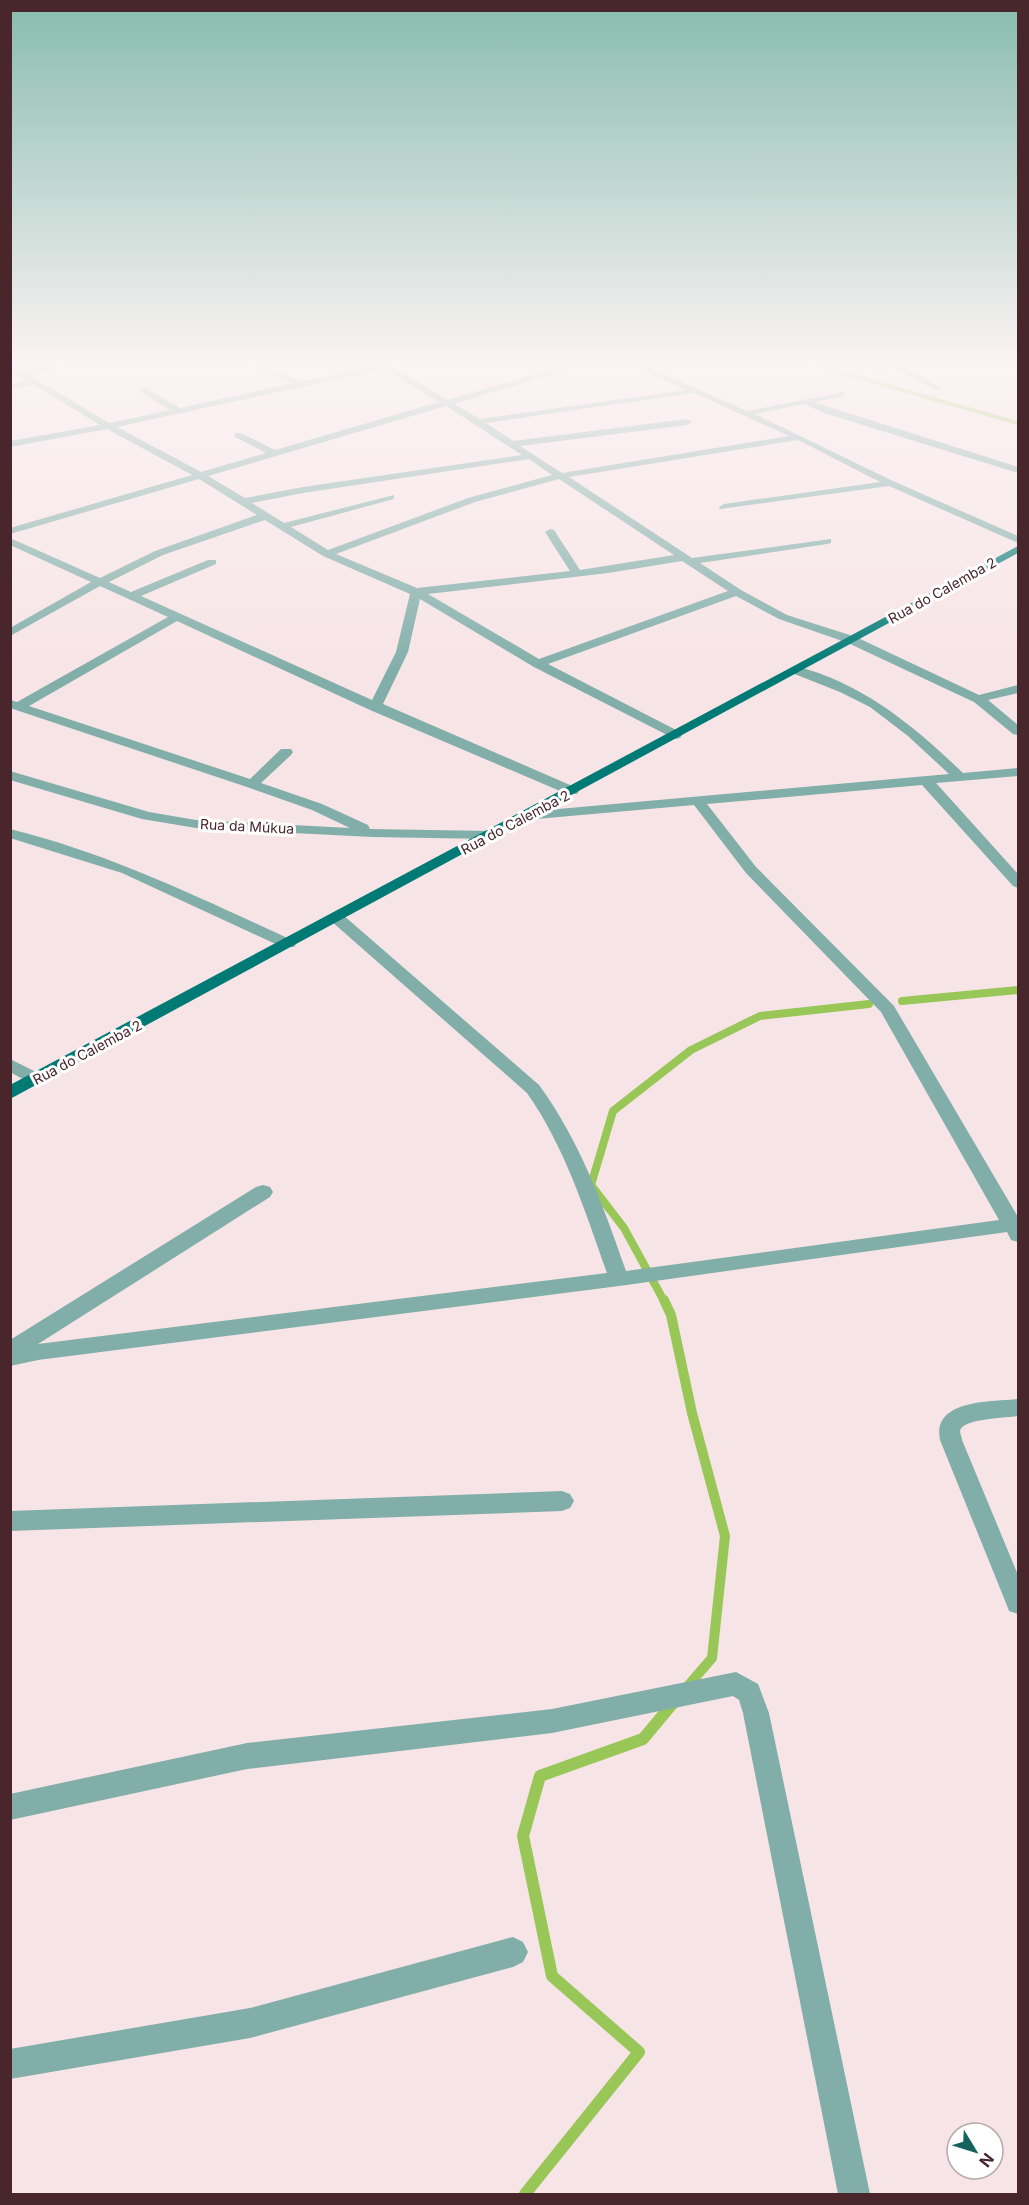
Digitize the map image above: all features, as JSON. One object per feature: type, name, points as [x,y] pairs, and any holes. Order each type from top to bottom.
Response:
[{"type":"main road","name":"Rua do Calemba 2","points":[[10,1093],[1018,549]]},
{"type":"street","points":[[185,467],[327,554],[417,592],[538,664],[675,735]]},
{"type":"street","points":[[10,531],[229,467]]},
{"type":"street","points":[[242,502],[321,487],[459,467]]},
{"type":"street","points":[[545,467],[736,592],[783,617],[852,640],[978,699],[1018,731]]},
{"type":"street","points":[[327,554],[416,519],[490,494],[561,476],[621,467]]},
{"type":"street","points":[[858,467],[1018,540]]},
{"type":"street","points":[[724,507],[890,483]]},
{"type":"street","points":[[281,527],[390,497]]},
{"type":"street","points":[[10,633],[100,582],[168,549],[265,516]]},
{"type":"street","points":[[550,532],[578,573]]},
{"type":"street","points":[[10,541],[375,707],[572,791]]},
{"type":"street","points":[[417,592],[827,541]]},
{"type":"street","points":[[130,597],[212,562]]},
{"type":"street","points":[[375,707],[402,652],[417,592]]},
{"type":"street","points":[[538,664],[736,592]]},
{"type":"street","points":[[14,705],[61,685],[130,640],[176,618]]},
{"type":"street","points":[[796,670],[861,697],[879,708],[922,742],[959,776]]},
{"type":"street","points":[[978,699],[1018,689]]},
{"type":"street","points":[[14,705],[252,783],[317,807],[372,833]]},
{"type":"street","points":[[252,783],[286,752]]},
{"type":"street","points":[[525,816],[1018,772]]},
{"type":"street","name":"Rua da Múkua","points":[[10,775],[147,816],[196,824],[372,833],[490,835]]},
{"type":"street","points":[[924,779],[1018,884]]},
{"type":"street","points":[[10,1358],[38,1352],[1016,1229],[888,1010],[751,870],[697,800]]},
{"type":"street","points":[[10,833],[70,850],[127,870],[288,944]]},
{"type":"street","points":[[336,918],[533,1089],[550,1109],[596,1214],[619,1279]]},
{"type":"street","points":[[10,1064],[36,1079]]},
{"type":"street","points":[[10,1351],[263,1192]]},
{"type":"street","points":[[1018,1408],[970,1412],[953,1421],[949,1430],[951,1440],[1018,1603]]},
{"type":"street","points":[[10,1521],[562,1501]]},
{"type":"street","points":[[10,1807],[247,1756],[552,1721],[736,1684],[749,1692],[756,1713],[854,2194]]},
{"type":"street","points":[[10,2064],[250,2023],[513,1952]]},
{"type":"waterway","points":[[902,1001],[1018,990]]},
{"type":"waterway","points":[[664,1301],[624,1228],[591,1185],[613,1111],[691,1050],[760,1016],[869,1004]]},
{"type":"waterway","points":[[664,1300],[671,1315],[692,1413],[725,1536],[712,1658],[687,1687]]},
{"type":"waterway","points":[[525,2194],[639,2052],[552,1976],[523,1836],[540,1776],[643,1739],[673,1703]]}]
